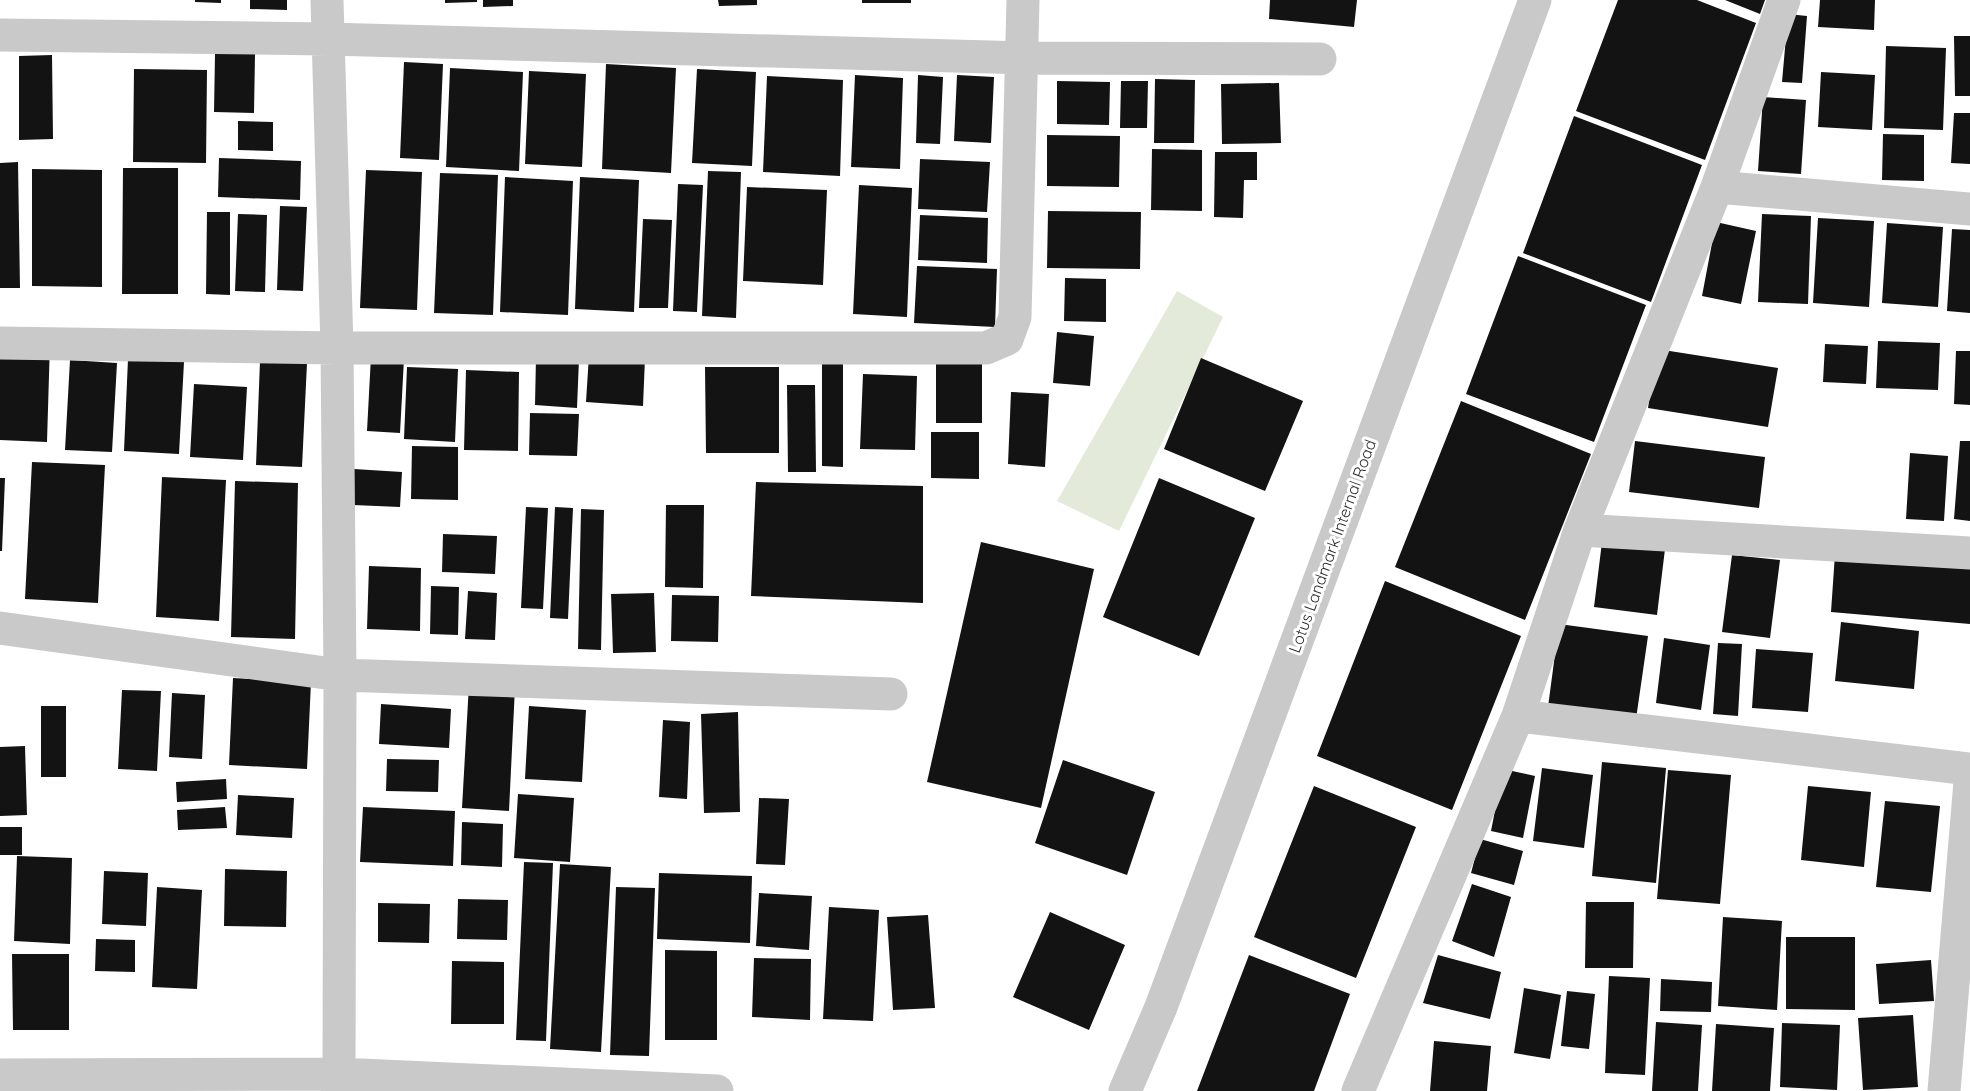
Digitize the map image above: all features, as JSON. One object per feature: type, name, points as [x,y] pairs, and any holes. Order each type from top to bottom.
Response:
[{"type":"street","points":[[327,0],[338,348],[340,675],[338,1083]]},
{"type":"street","points":[[0,343],[338,348],[986,348],[1007,339],[1014,317],[1023,0]]},
{"type":"street","name":"Lotus Landmark Internal Road","points":[[1125,1091],[1165,996],[1535,0]]},
{"type":"street","points":[[1358,1091],[1518,716],[1580,530],[1717,187],[1784,0]]},
{"type":"street","points":[[0,35],[328,39],[1023,58],[1320,59]]},
{"type":"street","points":[[1717,187],[1970,209]]},
{"type":"street","points":[[1580,530],[1970,553]]},
{"type":"street","points":[[0,628],[340,675],[891,694]]},
{"type":"street","points":[[1518,716],[1970,769]]},
{"type":"street","points":[[1944,1091],[1960,1006],[1970,782]]},
{"type":"street","points":[[0,1075],[717,1091]]},
{"type":"green space","points":[[1177,291],[1223,317],[1119,531],[1057,501]]},
{"type":"building","points":[[195,0],[221,0],[221,3],[195,2]]},
{"type":"building","points":[[250,0],[287,0],[287,10],[250,9]]},
{"type":"building","points":[[445,0],[477,0],[477,2],[445,3]]},
{"type":"building","points":[[483,0],[513,0],[513,6],[483,7]]},
{"type":"building","points":[[718,0],[757,0],[757,5],[719,6]]},
{"type":"building","points":[[862,0],[911,0],[911,3],[862,3]]},
{"type":"building","points":[[1270,0],[1357,0],[1354,27],[1269,19]]},
{"type":"building","points":[[1618,0],[1697,0],[1756,23],[1705,160],[1576,111]]},
{"type":"building","points":[[1725,0],[1765,0],[1760,14]]},
{"type":"building","points":[[1820,0],[1875,0],[1874,30],[1818,27]]},
{"type":"building","points":[[1788,14],[1807,16],[1802,83],[1782,82]]},
{"type":"building","points":[[1954,36],[1970,36],[1970,96],[1955,96]]},
{"type":"building","points":[[1886,46],[1946,48],[1943,130],[1884,128]]},
{"type":"building","points":[[215,54],[255,54],[254,113],[214,112]]},
{"type":"building","points":[[52,55],[53,139],[19,140],[19,56]]},
{"type":"building","points":[[404,62],[443,64],[439,160],[400,158]]},
{"type":"building","points":[[606,64],[676,68],[671,173],[602,169]]},
{"type":"building","points":[[450,68],[523,72],[519,171],[446,167]]},
{"type":"building","points":[[134,69],[207,70],[206,163],[133,162]]},
{"type":"building","points":[[697,69],[756,72],[752,166],[692,163]]},
{"type":"building","points":[[529,71],[586,74],[582,167],[525,164]]},
{"type":"building","points":[[1821,72],[1875,75],[1872,130],[1818,127]]},
{"type":"building","points":[[855,75],[903,78],[900,169],[851,167]]},
{"type":"building","points":[[918,75],[943,77],[940,144],[916,143]]},
{"type":"building","points":[[957,75],[994,77],[991,143],[954,141]]},
{"type":"building","points":[[767,76],[843,80],[840,176],[763,172]]},
{"type":"building","points":[[1155,79],[1195,80],[1194,143],[1154,143]]},
{"type":"building","points":[[1057,81],[1110,82],[1109,125],[1057,124]]},
{"type":"building","points":[[1121,81],[1148,81],[1147,128],[1120,128]]},
{"type":"building","points":[[1279,83],[1281,143],[1222,144],[1221,84]]},
{"type":"building","points":[[1763,97],[1806,100],[1801,174],[1758,171]]},
{"type":"building","points":[[1954,113],[1970,113],[1970,164],[1951,163]]},
{"type":"building","points":[[1574,116],[1702,165],[1651,302],[1523,253]]},
{"type":"building","points":[[238,121],[273,122],[273,151],[238,150]]},
{"type":"building","points":[[1883,134],[1924,135],[1924,181],[1882,180]]},
{"type":"building","points":[[1047,135],[1120,136],[1119,187],[1047,186]]},
{"type":"building","points":[[1152,149],[1202,150],[1202,211],[1151,210]]},
{"type":"building","points":[[1215,152],[1257,152],[1257,180],[1244,180],[1243,218],[1214,217]]},
{"type":"building","points":[[219,158],[301,161],[300,200],[218,197]]},
{"type":"building","points":[[920,159],[990,162],[987,212],[918,209]]},
{"type":"building","points":[[18,162],[20,288],[0,288],[0,163]]},
{"type":"building","points":[[123,168],[178,168],[178,294],[122,294]]},
{"type":"building","points":[[32,169],[102,170],[102,287],[32,286]]},
{"type":"building","points":[[366,170],[422,172],[417,310],[360,308]]},
{"type":"building","points":[[708,171],[741,172],[736,318],[702,316]]},
{"type":"building","points":[[440,173],[498,175],[493,315],[434,313]]},
{"type":"building","points":[[505,177],[573,181],[568,315],[500,312]]},
{"type":"building","points":[[580,177],[639,180],[634,312],[575,309]]},
{"type":"building","points":[[678,184],[703,185],[697,312],[673,311]]},
{"type":"building","points":[[859,185],[912,188],[907,317],[853,314]]},
{"type":"building","points":[[747,187],[827,190],[823,285],[743,281]]},
{"type":"building","points":[[280,206],[307,207],[303,291],[277,290]]},
{"type":"building","points":[[1048,211],[1141,212],[1140,269],[1047,268]]},
{"type":"building","points":[[207,212],[230,212],[230,295],[206,294]]},
{"type":"building","points":[[238,214],[267,215],[265,292],[235,291]]},
{"type":"building","points":[[1762,214],[1811,216],[1808,304],[1758,302]]},
{"type":"building","points":[[920,215],[988,218],[987,263],[918,260]]},
{"type":"building","points":[[1818,218],[1874,221],[1869,307],[1813,303]]},
{"type":"building","points":[[643,219],[672,220],[668,308],[639,308]]},
{"type":"building","points":[[1716,222],[1756,231],[1741,304],[1702,296]]},
{"type":"building","points":[[1887,223],[1943,227],[1938,307],[1882,303]]},
{"type":"building","points":[[1952,229],[1970,230],[1970,313],[1947,311]]},
{"type":"building","points":[[1518,256],[1646,305],[1594,442],[1466,394]]},
{"type":"building","points":[[917,266],[997,269],[995,327],[914,323]]},
{"type":"building","points":[[1065,278],[1106,279],[1106,322],[1064,321]]},
{"type":"building","points":[[1057,332],[1094,336],[1090,386],[1053,383]]},
{"type":"building","points":[[0,341],[50,342],[47,442],[0,440]]},
{"type":"building","points":[[1878,341],[1940,343],[1938,390],[1876,388]]},
{"type":"building","points":[[1825,344],[1868,346],[1866,384],[1823,382]]},
{"type":"building","points":[[1657,349],[1778,368],[1768,427],[1648,408]]},
{"type":"building","points":[[1956,351],[1970,351],[1970,405],[1954,404]]},
{"type":"building","points":[[589,355],[645,358],[643,406],[586,402]]},
{"type":"building","points":[[371,356],[404,359],[400,433],[367,431]]},
{"type":"building","points":[[536,357],[579,359],[577,408],[535,405]]},
{"type":"building","points":[[1201,358],[1303,401],[1265,491],[1164,449]]},
{"type":"building","points":[[128,359],[184,362],[179,454],[124,451]]},
{"type":"building","points":[[70,360],[117,363],[112,452],[65,450]]},
{"type":"building","points":[[260,361],[307,363],[302,467],[256,465]]},
{"type":"building","points":[[822,361],[843,361],[843,467],[822,466]]},
{"type":"building","points":[[936,361],[982,362],[982,423],[936,423]]},
{"type":"building","points":[[407,367],[458,369],[455,442],[404,439]]},
{"type":"building","points":[[705,367],[779,367],[779,453],[706,453]]},
{"type":"building","points":[[466,370],[519,372],[518,451],[464,450]]},
{"type":"building","points":[[863,374],[917,376],[915,450],[860,449]]},
{"type":"building","points":[[194,384],[247,387],[243,460],[190,457]]},
{"type":"building","points":[[787,385],[815,385],[816,472],[788,472]]},
{"type":"building","points":[[1011,392],[1049,394],[1045,467],[1008,464]]},
{"type":"building","points":[[1461,401],[1591,454],[1525,620],[1395,567]]},
{"type":"building","points":[[530,413],[579,414],[577,456],[529,455]]},
{"type":"building","points":[[931,432],[979,432],[979,479],[931,478]]},
{"type":"building","points":[[1635,441],[1765,457],[1759,508],[1629,492]]},
{"type":"building","points":[[1960,441],[1970,441],[1970,521],[1954,519]]},
{"type":"building","points":[[412,446],[458,447],[458,500],[411,499]]},
{"type":"building","points":[[1910,453],[1948,456],[1944,521],[1906,519]]},
{"type":"building","points":[[32,462],[105,465],[98,603],[25,599]]},
{"type":"building","points":[[354,469],[402,472],[400,507],[353,505]]},
{"type":"building","points":[[162,477],[226,480],[219,621],[156,617]]},
{"type":"building","points":[[0,478],[5,478],[2,551],[0,551]]},
{"type":"building","points":[[1159,478],[1255,518],[1199,656],[1103,617]]},
{"type":"building","points":[[235,481],[298,483],[295,639],[231,637]]},
{"type":"building","points":[[756,482],[923,486],[923,603],[751,596]]},
{"type":"building","points":[[666,505],[704,505],[703,588],[665,587]]},
{"type":"building","points":[[526,507],[548,508],[543,609],[521,608]]},
{"type":"building","points":[[555,507],[573,508],[568,619],[550,618]]},
{"type":"building","points":[[581,509],[604,510],[601,650],[578,649]]},
{"type":"building","points":[[443,534],[497,536],[495,574],[442,572]]},
{"type":"building","points":[[981,542],[1094,569],[1041,808],[927,782]]},
{"type":"building","points":[[1602,542],[1665,549],[1657,615],[1594,607]]},
{"type":"building","points":[[1835,554],[1970,566],[1970,624],[1831,612]]},
{"type":"building","points":[[1732,555],[1780,560],[1770,638],[1722,632]]},
{"type":"building","points":[[369,566],[421,568],[420,631],[367,629]]},
{"type":"building","points":[[1385,581],[1521,636],[1452,810],[1317,756]]},
{"type":"building","points":[[431,586],[459,587],[458,635],[430,634]]},
{"type":"building","points":[[468,591],[497,593],[495,640],[465,639]]},
{"type":"building","points":[[654,593],[656,652],[613,653],[611,594]]},
{"type":"building","points":[[672,595],[719,596],[718,642],[671,641]]},
{"type":"building","points":[[1841,622],[1919,631],[1914,689],[1835,681]]},
{"type":"building","points":[[1559,624],[1648,636],[1636,719],[1548,707]]},
{"type":"building","points":[[1664,638],[1710,645],[1701,710],[1656,703]]},
{"type":"building","points":[[1718,643],[1742,644],[1738,716],[1713,714]]},
{"type":"building","points":[[1756,649],[1813,653],[1808,712],[1752,708]]},
{"type":"building","points":[[233,678],[311,682],[307,769],[229,765]]},
{"type":"building","points":[[469,684],[515,687],[509,811],[462,808]]},
{"type":"building","points":[[122,690],[161,691],[157,771],[118,769]]},
{"type":"building","points":[[172,693],[205,695],[202,759],[169,757]]},
{"type":"building","points":[[381,704],[451,709],[449,748],[379,744]]},
{"type":"building","points":[[41,706],[66,706],[66,777],[41,777]]},
{"type":"building","points":[[529,706],[586,710],[582,782],[525,779]]},
{"type":"building","points":[[738,712],[740,812],[704,813],[701,714]]},
{"type":"building","points":[[663,720],[690,722],[687,799],[659,797]]},
{"type":"building","points":[[25,746],[27,815],[0,816],[0,747]]},
{"type":"building","points":[[387,759],[439,760],[438,792],[386,791]]},
{"type":"building","points":[[1063,760],[1155,792],[1127,875],[1035,843]]},
{"type":"building","points":[[1602,762],[1666,768],[1656,883],[1592,876]]},
{"type":"building","points":[[1542,768],[1593,775],[1584,848],[1533,841]]},
{"type":"building","points":[[1503,769],[1535,776],[1523,838],[1491,831]]},
{"type":"building","points":[[1668,770],[1731,775],[1720,904],[1657,899]]},
{"type":"building","points":[[226,779],[227,799],[177,802],[176,782]]},
{"type":"building","points":[[1314,786],[1416,827],[1356,978],[1254,937]]},
{"type":"building","points":[[1808,786],[1871,792],[1864,867],[1801,860]]},
{"type":"building","points":[[518,794],[574,798],[570,862],[514,858]]},
{"type":"building","points":[[238,795],[294,798],[292,838],[236,835]]},
{"type":"building","points":[[759,798],[789,799],[785,865],[756,864]]},
{"type":"building","points":[[1885,801],[1940,806],[1931,892],[1876,887]]},
{"type":"building","points":[[225,807],[227,828],[178,830],[177,810]]},
{"type":"building","points":[[363,807],[455,811],[453,866],[360,862]]},
{"type":"building","points":[[462,822],[503,824],[502,867],[461,865]]},
{"type":"building","points":[[0,827],[22,827],[22,855],[0,855]]},
{"type":"building","points":[[1480,839],[1523,851],[1514,885],[1471,873]]},
{"type":"building","points":[[17,856],[72,858],[70,944],[14,941]]},
{"type":"building","points":[[524,862],[553,863],[546,1041],[516,1040]]},
{"type":"building","points":[[560,864],[611,867],[601,1052],[550,1049]]},
{"type":"building","points":[[225,869],[287,871],[286,927],[224,926]]},
{"type":"building","points":[[104,871],[148,873],[146,926],[102,924]]},
{"type":"building","points":[[659,873],[752,876],[750,943],[657,939]]},
{"type":"building","points":[[1472,884],[1511,897],[1494,957],[1452,941]]},
{"type":"building","points":[[157,887],[202,890],[197,989],[152,987]]},
{"type":"building","points":[[616,887],[655,888],[649,1056],[610,1055]]},
{"type":"building","points":[[759,893],[812,896],[809,950],[756,946]]},
{"type":"building","points":[[458,899],[508,900],[507,940],[457,939]]},
{"type":"building","points":[[1586,902],[1634,902],[1633,968],[1585,968]]},
{"type":"building","points":[[378,903],[430,904],[429,943],[378,942]]},
{"type":"building","points":[[829,907],[879,910],[873,1021],[823,1019]]},
{"type":"building","points":[[1050,912],[1125,945],[1089,1030],[1013,997]]},
{"type":"building","points":[[928,915],[935,1008],[893,1010],[887,917]]},
{"type":"building","points":[[1723,917],[1782,921],[1777,1010],[1718,1006]]},
{"type":"building","points":[[1786,937],[1855,937],[1855,1010],[1786,1009]]},
{"type":"building","points":[[96,939],[135,940],[135,972],[95,971]]},
{"type":"building","points":[[665,950],[717,951],[717,1040],[665,1040]]},
{"type":"building","points":[[12,954],[69,954],[69,1030],[13,1030]]},
{"type":"building","points":[[1249,955],[1350,994],[1314,1091],[1197,1091]]},
{"type":"building","points":[[1438,955],[1501,972],[1490,1019],[1423,1003]]},
{"type":"building","points":[[754,958],[811,959],[810,1020],[752,1017]]},
{"type":"building","points":[[1931,960],[1934,1001],[1879,1004],[1876,964]]},
{"type":"building","points":[[452,961],[504,962],[504,1024],[451,1024]]},
{"type":"building","points":[[1609,976],[1650,978],[1645,1075],[1605,1073]]},
{"type":"building","points":[[1661,979],[1712,982],[1711,1012],[1660,1011]]},
{"type":"building","points":[[1524,988],[1561,995],[1550,1059],[1514,1053]]},
{"type":"building","points":[[1567,991],[1595,994],[1589,1049],[1561,1046]]},
{"type":"building","points":[[1913,1015],[1918,1087],[1863,1090],[1858,1018]]},
{"type":"building","points":[[1656,1022],[1702,1025],[1698,1091],[1652,1091]]},
{"type":"building","points":[[1782,1023],[1840,1025],[1837,1090],[1780,1087]]},
{"type":"building","points":[[1716,1024],[1774,1028],[1770,1091],[1712,1091]]},
{"type":"building","points":[[1434,1041],[1491,1046],[1487,1091],[1430,1091]]}]
